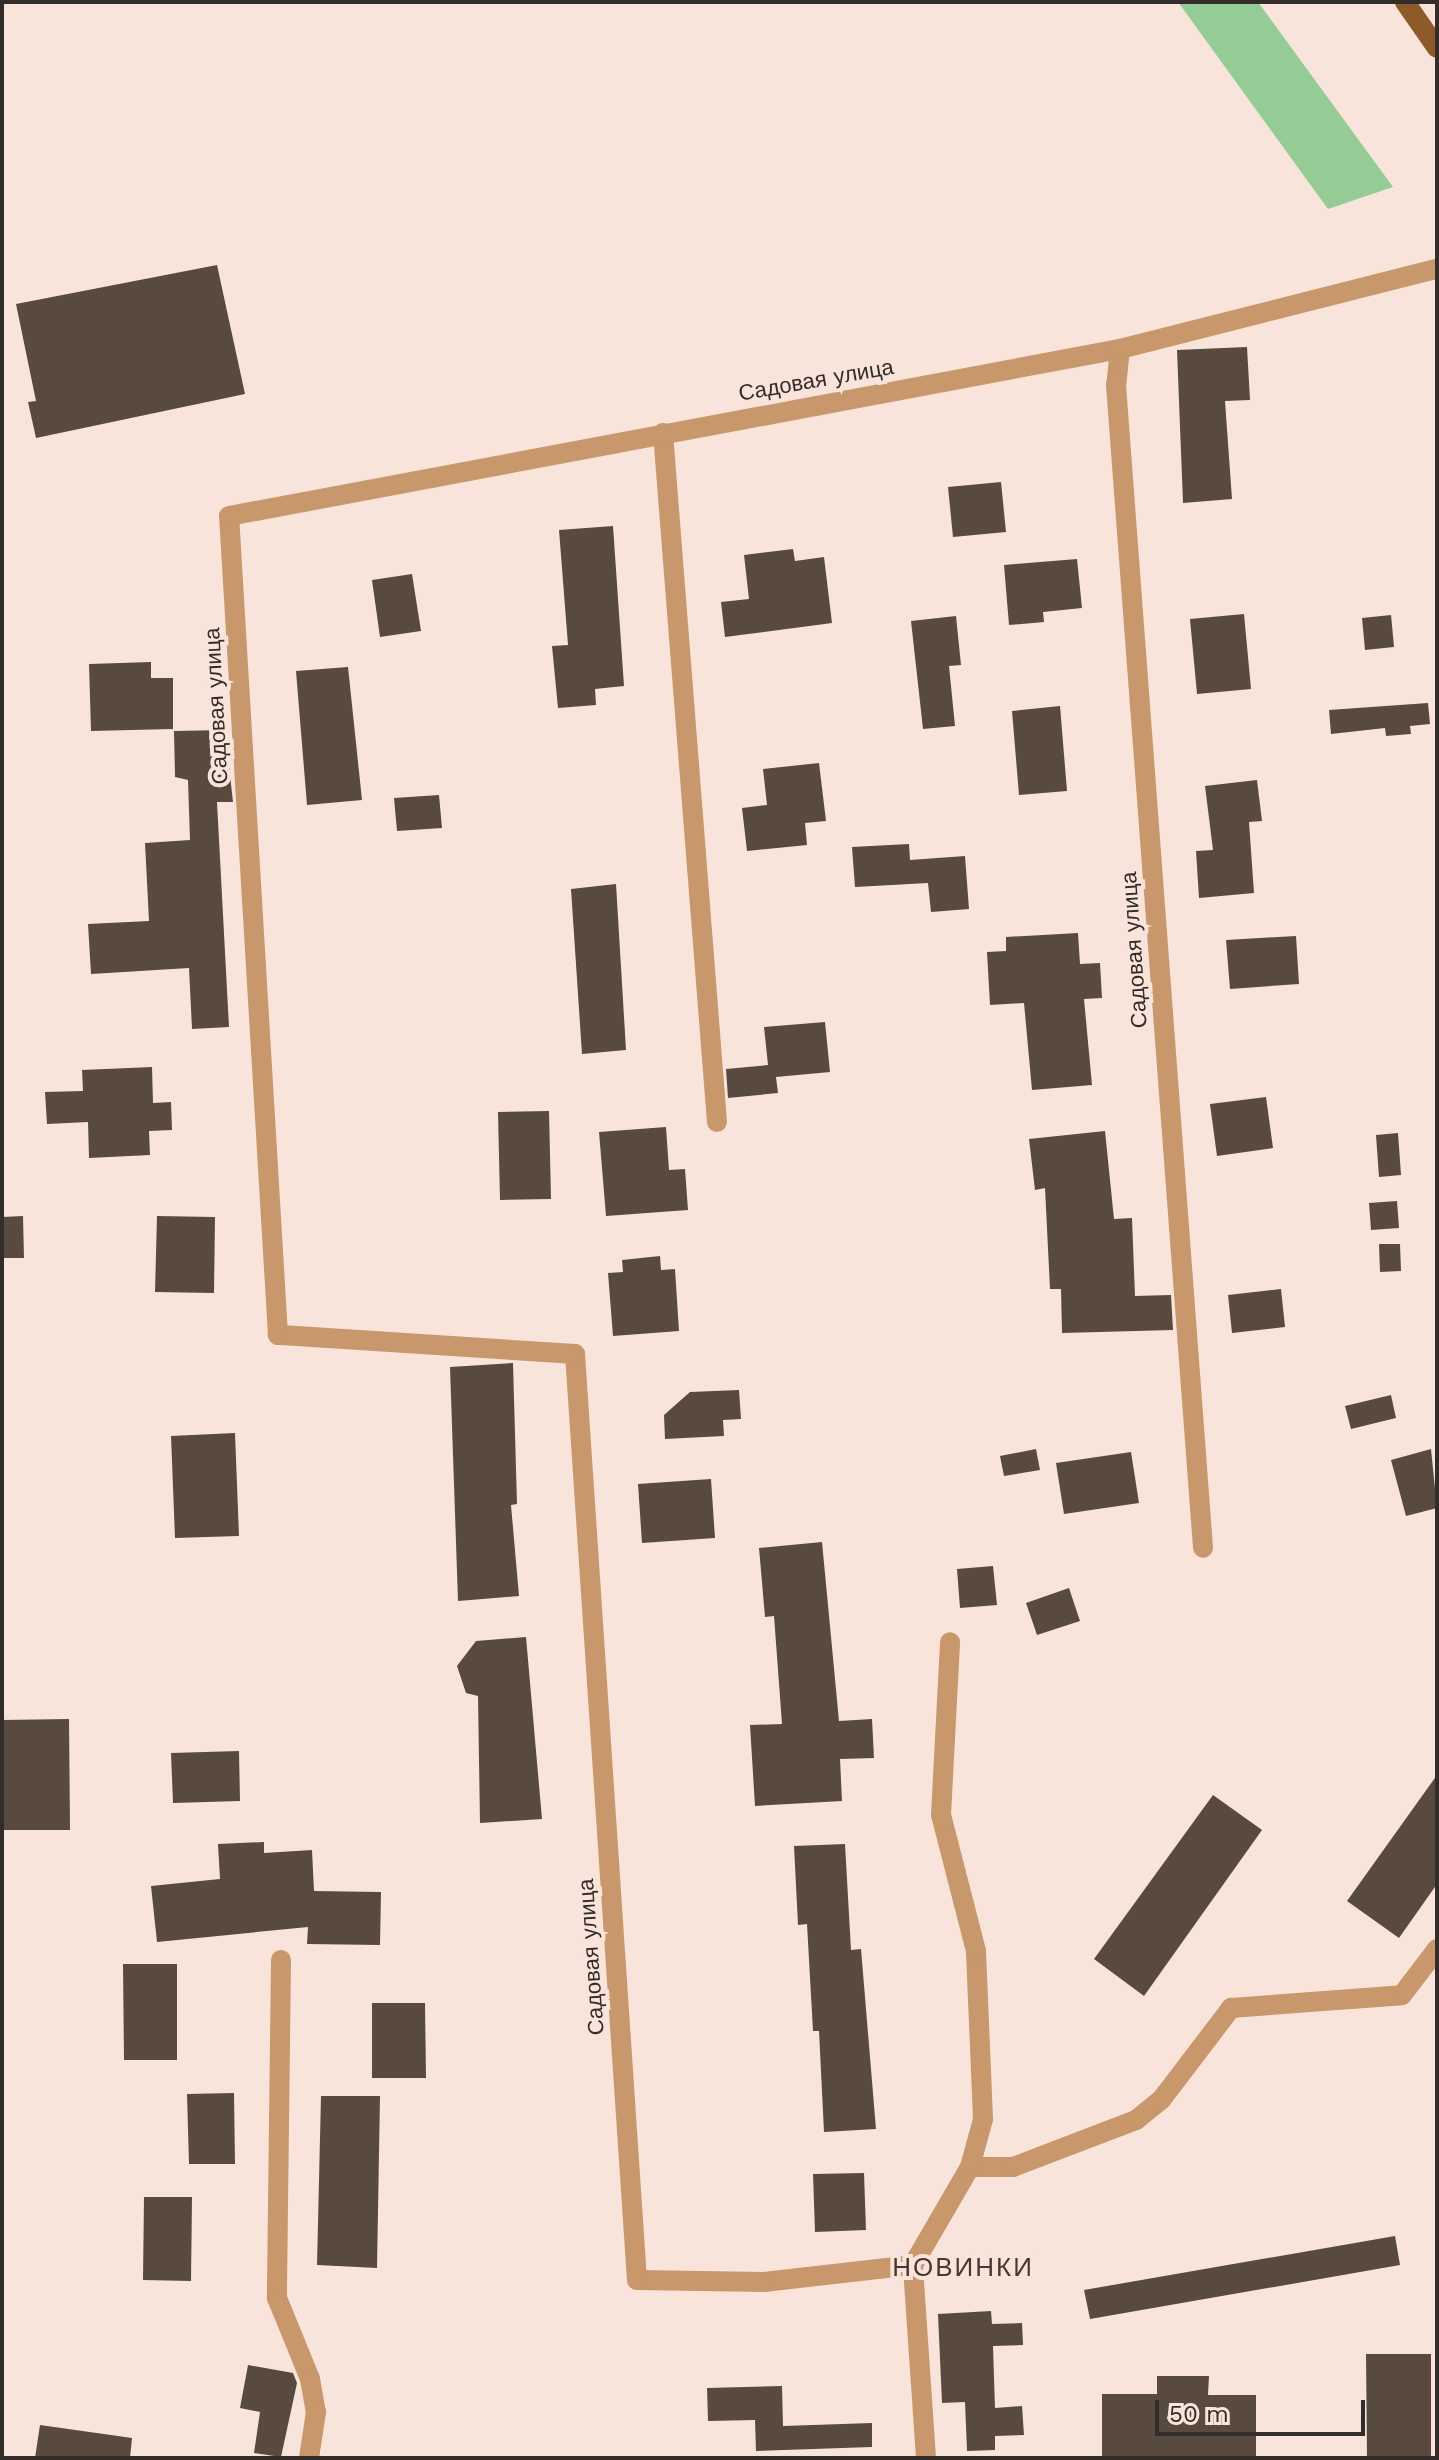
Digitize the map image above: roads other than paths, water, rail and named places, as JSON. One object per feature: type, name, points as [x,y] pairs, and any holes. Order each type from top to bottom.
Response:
[{"type":"main road","points":[[1405,2],[1437,48]]},
{"type":"street","name":"Садовая улица","points":[[913,2265],[764,2282],[637,2280],[575,1354],[278,1335],[229,516],[1120,349],[1437,269]]},
{"type":"street","name":"Садовая улица","points":[[1120,349],[1116,385],[1203,1548]]},
{"type":"street","points":[[663,433],[717,1122]]},
{"type":"street","points":[[926,2458],[913,2265],[970,2167],[983,2119],[982,2010],[976,1951],[941,1815],[950,1642]]},
{"type":"street","points":[[970,2167],[1013,2167],[1136,2120],[1161,2100],[1231,2008],[1402,1995],[1437,1949]]},
{"type":"street","points":[[281,1960],[277,2298],[310,2379],[316,2412],[309,2458]]},
{"type":"district","name":"НОВИНКИ","points":[[963,2268]]}]
